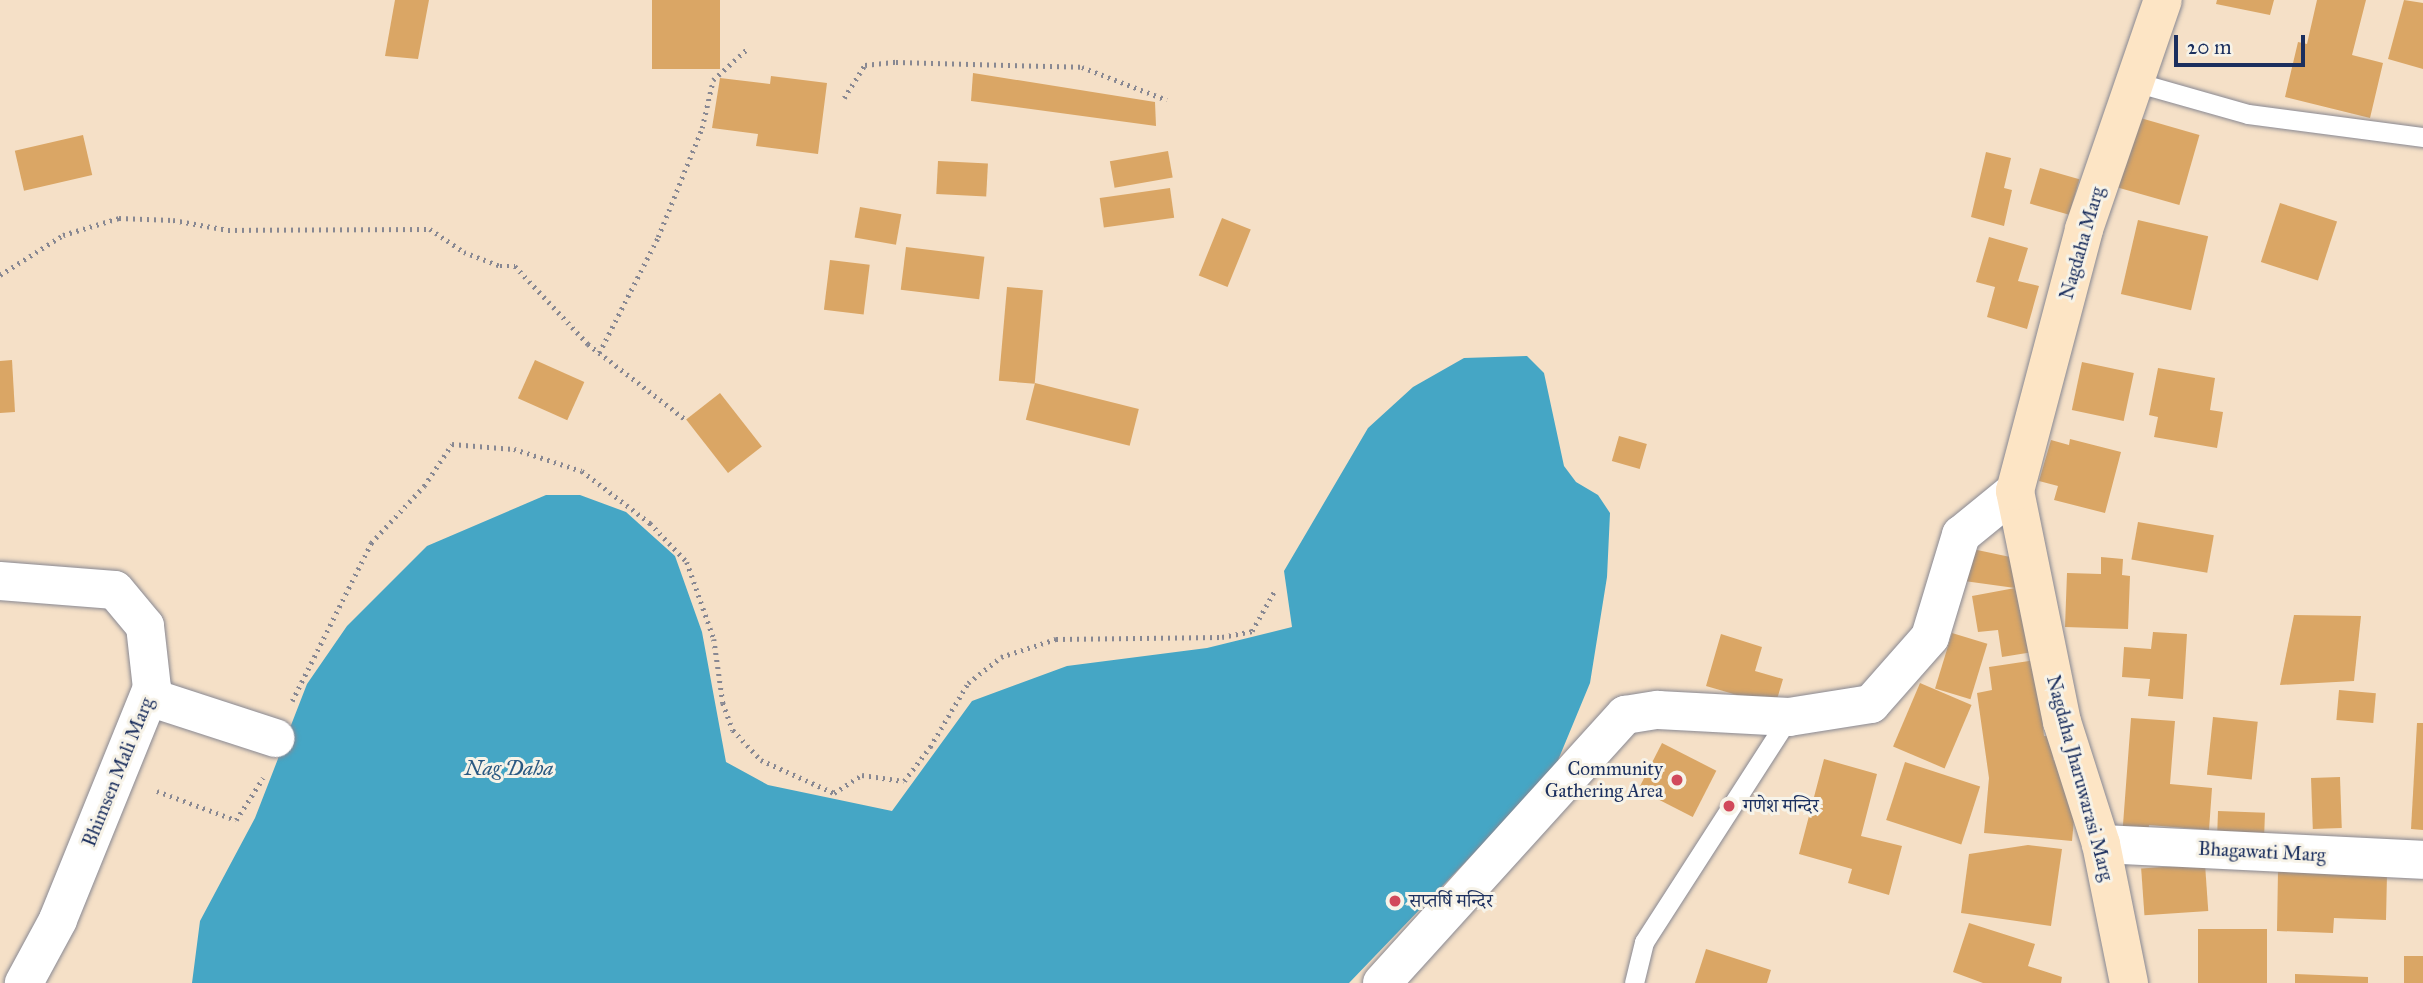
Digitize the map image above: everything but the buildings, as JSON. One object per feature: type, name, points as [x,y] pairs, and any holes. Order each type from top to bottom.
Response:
[{"type":"street","name":"Nagdaha Marg","points":[[2015,491],[2084,229],[2162,0]]},
{"type":"street","points":[[1382,983],[1625,715],[1658,710],[1789,717],[1871,704],[1930,637],[1961,535],[2015,491]]},
{"type":"street","name":"Nagdaha Jharuwarasi Marg","points":[[2015,491],[2062,722],[2101,844],[2129,983]]},
{"type":"street","name":"Bhimsen Mali Marg","points":[[0,580],[115,590],[145,626],[149,697],[125,746],[116,776],[58,920],[24,983]]},
{"type":"street","points":[[149,697],[275,738]]},
{"type":"street","name":"Bhagawati Marg","points":[[2101,844],[2423,860]]},
{"type":"lane","points":[[2135,82],[2248,114],[2423,137]]},
{"type":"lane","points":[[1634,983],[1644,942],[1789,717]]},
{"type":"path","points":[[599,353],[663,225],[702,128],[713,80],[746,50]]},
{"type":"path","points":[[844,98],[865,65],[896,62],[1082,67],[1167,100]]},
{"type":"path","points":[[0,275],[63,235],[119,218],[173,220],[228,230],[430,229],[464,252],[500,266],[515,266],[599,353],[685,419]]},
{"type":"path","points":[[116,776],[236,820],[261,786],[275,738],[371,543],[424,486],[452,444],[514,449],[582,471],[650,523],[687,562],[714,639],[723,703],[733,730],[761,760],[834,793],[862,775],[904,781],[968,683],[1002,657],[1056,639],[1222,636],[1252,631],[1275,590]]},
{"type":"water","name":"Nag Daha","points":[[1527,356],[1544,373],[1564,466],[1576,482],[1598,495],[1610,513],[1607,577],[1590,683],[1554,770],[1349,983],[192,983],[200,921],[255,818],[307,684],[347,626],[427,546],[546,495],[580,495],[626,512],[675,556],[702,632],[726,762],[768,785],[892,811],[972,701],[1067,666],[1207,648],[1292,627],[1284,571],[1368,428],[1413,387],[1464,358]]},
{"type":"place","name":"Community Gathering Area","points":[[1677,780]]},
{"type":"place","name":"गणेश मन्दिर","points":[[1729,806]]},
{"type":"place","name":"सप्तर्षि मन्दिर","points":[[1395,901]]}]
